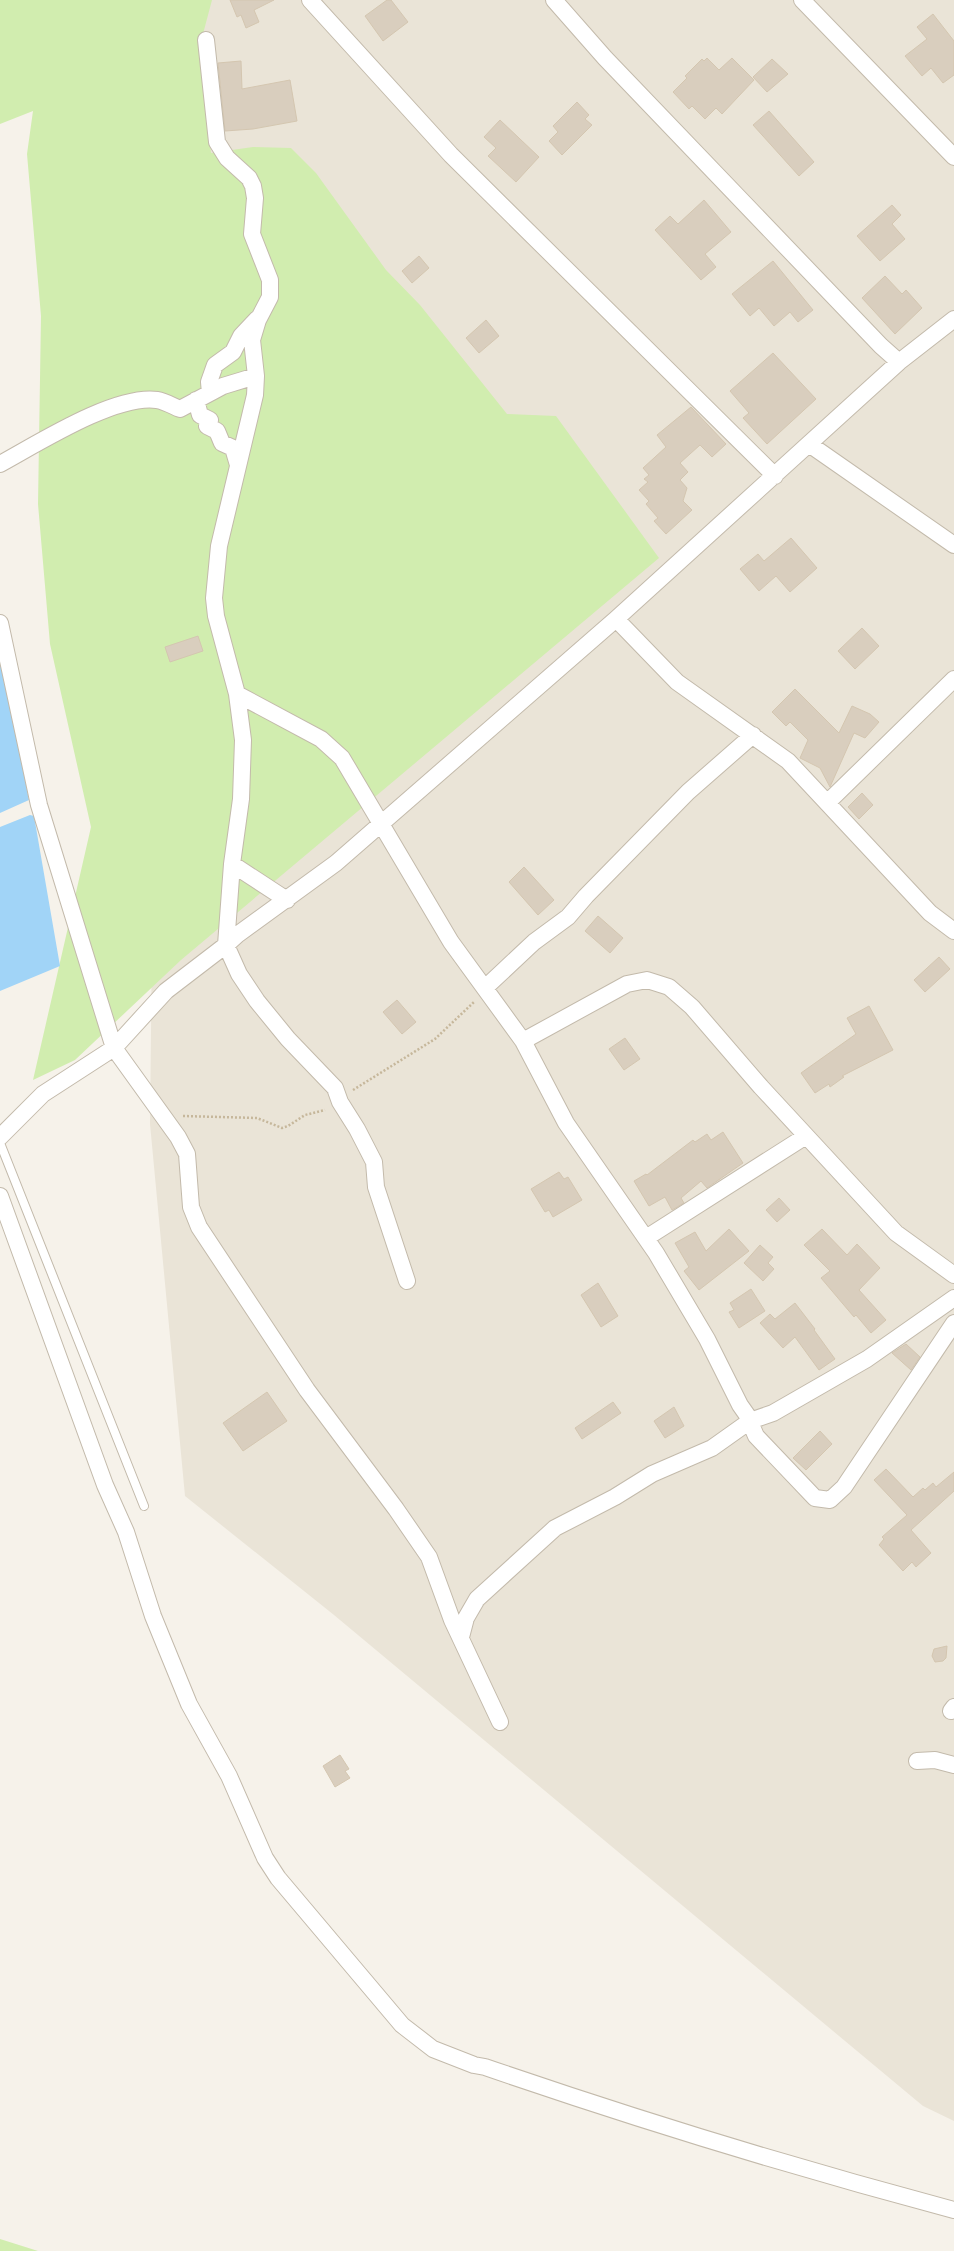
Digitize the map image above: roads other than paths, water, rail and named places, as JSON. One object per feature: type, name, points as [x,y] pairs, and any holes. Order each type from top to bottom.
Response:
[{"type":"street","points":[[310,0],[451,155],[775,476]]},
{"type":"street","points":[[554,0],[637,92],[881,346],[899,362]]},
{"type":"street","points":[[802,0],[954,158]]},
{"type":"street","points":[[206,40],[216,142],[227,158],[249,178],[253,186],[255,198],[252,234],[270,280],[270,297],[261,315],[252,340],[256,376],[255,395],[219,546],[214,598],[216,616],[237,694],[243,740],[241,799],[232,864],[226,946],[239,974],[256,1001],[288,1039],[335,1088],[340,1102],[357,1129],[374,1162],[376,1187],[407,1280]]},
{"type":"street","points":[[238,465],[232,448],[222,443],[217,431],[207,426],[210,420],[200,415],[203,396],[215,365],[234,352],[241,336],[261,315]]},
{"type":"street","points":[[0,1137],[43,1094],[114,1048],[166,991],[226,946],[237,935],[336,863],[616,619],[899,362],[954,319]]},
{"type":"street","points":[[0,464],[90,416],[132,401],[158,400],[180,409],[223,386],[256,376]]},
{"type":"street","points":[[809,444],[954,545]]},
{"type":"street","points":[[616,619],[676,682],[788,761],[930,913],[954,931]]},
{"type":"street","points":[[0,623],[40,805],[114,1048],[178,1137],[187,1154],[191,1207],[199,1227],[307,1390],[396,1509],[429,1557],[461,1637],[500,1722]]},
{"type":"street","points":[[827,803],[954,679]]},
{"type":"street","points":[[237,694],[321,739],[334,748],[342,758],[451,942],[486,988],[523,1041],[566,1124],[646,1238],[706,1339],[740,1405],[750,1421],[756,1436],[815,1498],[830,1500],[844,1487],[954,1323]]},
{"type":"street","points":[[486,988],[534,942],[568,917],[586,896],[688,792],[753,736]]},
{"type":"street","points":[[232,864],[287,900]]},
{"type":"street","points":[[523,1041],[626,984],[647,980],[669,987],[692,1007],[806,1136],[896,1233],[954,1275]]},
{"type":"street","points":[[646,1238],[806,1136]]},
{"type":"street","points":[[0,1196],[104,1485],[126,1532],[153,1616],[189,1704],[229,1776],[265,1858],[278,1878],[393,2016],[433,2049],[474,2065],[485,2067],[565,2094],[778,2161],[954,2210]]},
{"type":"street","points":[[461,1637],[466,1618],[477,1600],[555,1528],[615,1497],[652,1474],[712,1448],[750,1421],[773,1413],[867,1359],[954,1298]]},
{"type":"street","points":[[916,1761],[935,1760],[954,1765]]},
{"type":"lane","points":[[0,1143],[144,1506]]},
{"type":"water","points":[[1,654],[29,800],[0,813],[0,655]]},
{"type":"water","points":[[30,815],[34,816],[60,966],[0,991],[0,827]]}]
